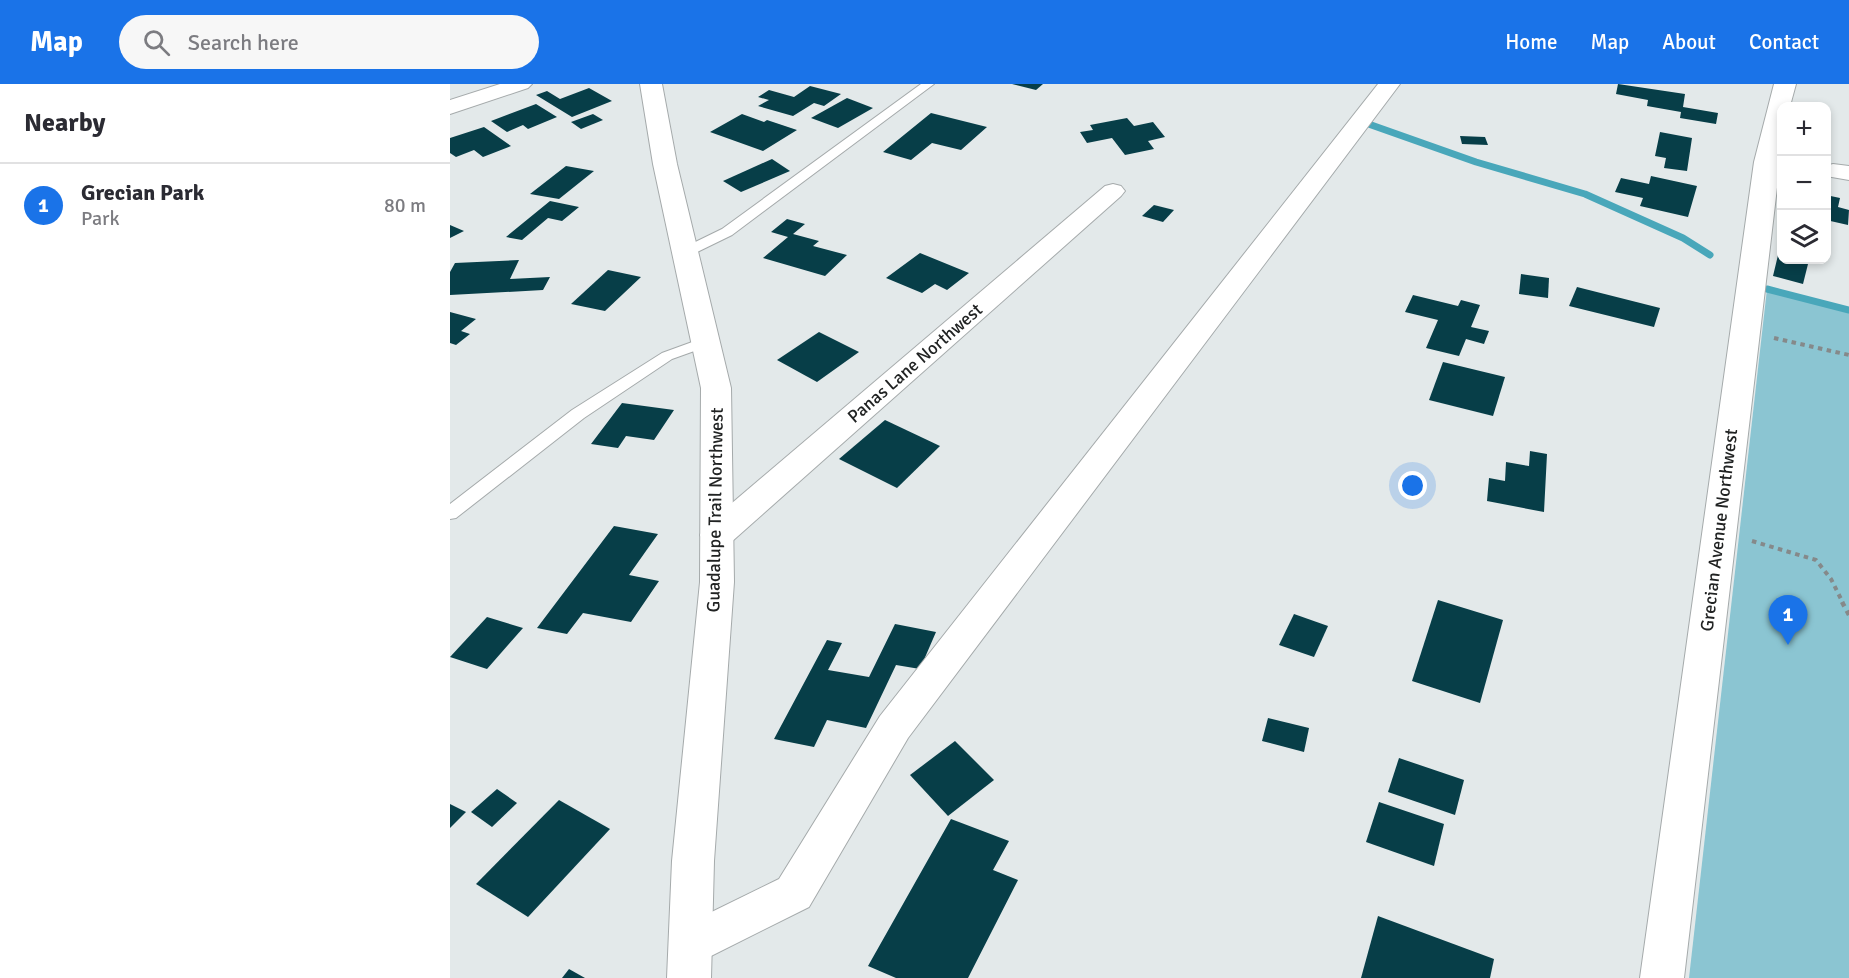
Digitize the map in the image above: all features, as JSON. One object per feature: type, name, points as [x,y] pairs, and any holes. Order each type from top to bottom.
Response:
[{"type":"street","points":[[450,107],[522,84]]},
{"type":"street","name":"Guadalupe Trail Northwest","points":[[651,84],[665,164],[716,388],[717,582],[693,861],[689,978]]},
{"type":"street","points":[[690,945],[794,893],[894,727],[1389,84]]},
{"type":"street","name":"Grecian Avenue Northwest","points":[[1662,978],[1766,162],[1785,84]]},
{"type":"street","name":"Panas Lane Northwest","points":[[717,535],[1113,191]]},
{"type":"lane","points":[[686,252],[727,232],[928,84]]},
{"type":"lane","points":[[450,513],[578,414],[667,356],[706,342]]},
{"type":"path","points":[[1747,539],[1816,560],[1831,579],[1849,615]]},
{"type":"shaded area","points":[[1767,289],[1849,311],[1849,978],[1689,978]]},
{"type":"building","points":[[1012,84],[1043,84],[1036,90]]},
{"type":"building","points":[[1618,84],[1685,94],[1683,107],[1718,113],[1716,124],[1680,118],[1681,112],[1647,106],[1648,100],[1616,94]]},
{"type":"building","points":[[810,86],[841,94],[824,106],[814,103],[793,116],[758,106],[769,100],[758,97],[769,90],[794,97]]},
{"type":"building","points":[[589,88],[612,101],[572,117],[536,95],[547,91],[560,99]]},
{"type":"building","points":[[847,98],[873,108],[838,128],[811,118]]},
{"type":"building","points":[[536,104],[557,117],[528,129],[523,125],[507,132],[491,121]]},
{"type":"building","points":[[931,113],[987,127],[961,150],[932,143],[911,160],[883,152]]},
{"type":"building","points":[[593,114],[603,120],[581,129],[571,122]]},
{"type":"building","points":[[742,114],[797,130],[763,151],[710,132]]},
{"type":"building","points":[[1127,118],[1134,126],[1153,122],[1165,137],[1148,141],[1154,149],[1125,155],[1112,138],[1087,143],[1080,132],[1093,130],[1090,125]]},
{"type":"building","points":[[484,127],[511,146],[483,157],[474,150],[456,157],[450,153],[450,138]]},
{"type":"building","points":[[1660,132],[1692,138],[1687,171],[1664,168],[1666,158],[1655,156]]},
{"type":"building","points":[[1460,136],[1485,137],[1488,145],[1462,144]]},
{"type":"building","points":[[772,159],[790,171],[741,192],[723,181]]},
{"type":"building","points":[[566,166],[594,171],[559,199],[530,194]]},
{"type":"building","points":[[1651,176],[1697,186],[1688,217],[1640,206],[1643,198],[1615,192],[1621,178],[1649,184]]},
{"type":"building","points":[[1831,196],[1840,198],[1838,207],[1849,210],[1848,225],[1831,221]]},
{"type":"building","points":[[550,201],[579,207],[562,221],[548,218],[522,240],[506,237]]},
{"type":"building","points":[[1154,205],[1174,210],[1163,222],[1142,216]]},
{"type":"building","points":[[787,219],[805,224],[793,234],[819,241],[813,246],[847,255],[825,276],[763,258],[788,237],[771,232]]},
{"type":"building","points":[[450,225],[464,231],[450,238]]},
{"type":"building","points":[[920,253],[969,273],[947,290],[935,284],[922,293],[886,278]]},
{"type":"building","points":[[1777,259],[1777,264],[1808,264],[1803,284],[1773,276]]},
{"type":"building","points":[[519,260],[510,279],[550,277],[543,290],[450,295],[450,272],[455,263]]},
{"type":"building","points":[[608,270],[641,277],[605,311],[571,304]]},
{"type":"building","points":[[1521,274],[1549,278],[1548,298],[1519,294]]},
{"type":"building","points":[[1577,287],[1660,308],[1654,327],[1569,306]]},
{"type":"building","points":[[1413,295],[1458,306],[1461,300],[1480,305],[1471,327],[1489,331],[1484,344],[1466,339],[1459,356],[1426,348],[1438,320],[1405,312]]},
{"type":"building","points":[[450,312],[476,319],[461,331],[470,334],[456,345],[450,343]]},
{"type":"building","points":[[819,332],[859,352],[817,382],[777,360]]},
{"type":"building","points":[[1443,362],[1505,377],[1493,416],[1429,400]]},
{"type":"building","points":[[622,403],[674,410],[654,440],[626,436],[618,448],[591,444]]},
{"type":"building","points":[[885,420],[940,446],[897,488],[839,459]]},
{"type":"building","points":[[1530,451],[1547,454],[1544,512],[1487,501],[1489,478],[1505,481],[1506,462],[1529,466]]},
{"type":"building","points":[[614,526],[658,534],[629,575],[659,581],[631,622],[583,613],[567,634],[537,628]]},
{"type":"building","points":[[1438,600],[1503,620],[1480,703],[1412,681]]},
{"type":"building","points":[[1294,614],[1328,626],[1314,657],[1279,645]]},
{"type":"building","points":[[487,617],[523,628],[487,669],[450,657]]},
{"type":"building","points":[[895,624],[936,632],[920,669],[896,665],[866,728],[827,720],[814,747],[774,739],[827,640],[842,643],[828,670],[869,677]]},
{"type":"building","points":[[1268,718],[1309,728],[1304,752],[1262,741]]},
{"type":"building","points":[[955,741],[994,780],[948,816],[910,775]]},
{"type":"building","points":[[1399,758],[1464,780],[1455,815],[1388,792]]},
{"type":"building","points":[[497,789],[517,803],[492,827],[471,812]]},
{"type":"building","points":[[559,800],[610,829],[528,917],[476,884]]},
{"type":"building","points":[[1379,802],[1444,824],[1434,866],[1366,842]]},
{"type":"building","points":[[450,804],[466,812],[450,828]]},
{"type":"building","points":[[951,819],[1009,841],[993,870],[1018,880],[968,978],[896,978],[868,966]]},
{"type":"building","points":[[1378,916],[1494,959],[1490,978],[1361,978]]},
{"type":"building","points":[[569,969],[585,978],[562,978]]},
{"type":"waterway","points":[[1360,121],[1476,162],[1585,194],[1683,238],[1710,255]]},
{"type":"waterway","points":[[1767,289],[1849,310]]},
{"type":"place","name":"Grecian Park","points":[[1788,645]]}]
